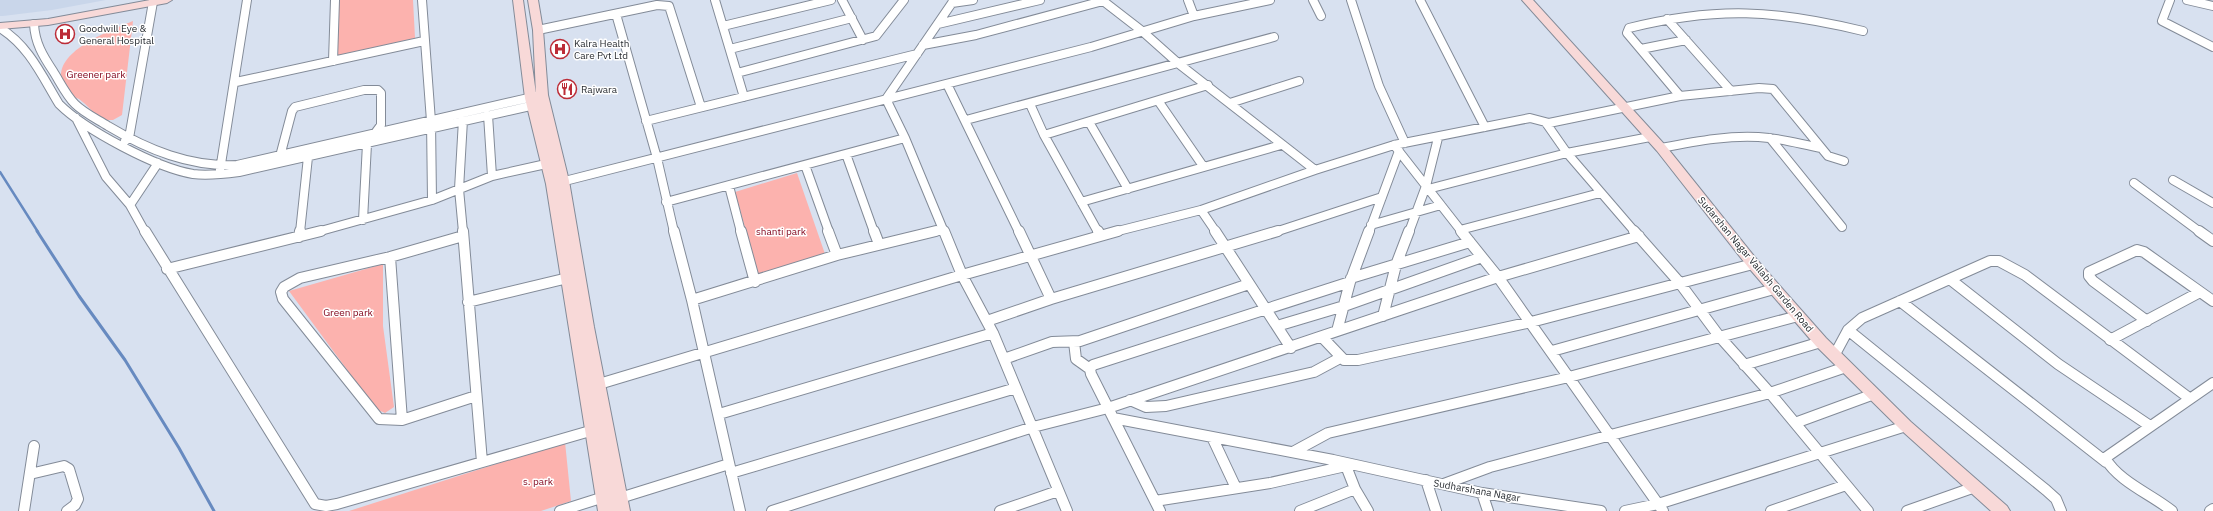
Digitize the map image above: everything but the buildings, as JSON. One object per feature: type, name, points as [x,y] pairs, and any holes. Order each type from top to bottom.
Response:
[{"type":"street","points":[[0,27],[34,24],[167,0]]},
{"type":"street","points":[[215,175],[222,166],[236,82],[247,0]]},
{"type":"street","points":[[333,61],[335,0]]},
{"type":"street","points":[[422,0],[431,124],[432,200]]},
{"type":"street","points":[[518,0],[537,100],[546,164],[558,182]]},
{"type":"street","points":[[534,0],[538,30],[537,100],[558,182],[573,276],[593,431],[606,511]]},
{"type":"street","points":[[722,26],[831,0]]},
{"type":"street","points":[[842,0],[863,40]]},
{"type":"street","points":[[737,73],[863,40],[880,33],[904,0]]},
{"type":"street","points":[[886,99],[953,2],[973,0]]},
{"type":"street","points":[[938,24],[1040,0]]},
{"type":"street","points":[[923,45],[976,35],[1103,0],[1142,31],[1179,64],[1208,85],[1281,145],[1315,170]]},
{"type":"street","points":[[1188,0],[1194,16]]},
{"type":"street","points":[[558,182],[1091,47],[1194,16],[1270,0]]},
{"type":"street","points":[[1313,0],[1321,16]]},
{"type":"street","points":[[1351,0],[1379,86],[1405,143]]},
{"type":"street","points":[[1420,0],[1484,127]]},
{"type":"street","name":"Sudarshan Nagar Vallabh Garden Road","points":[[1527,0],[1622,107],[1661,148],[1753,264],[1834,356],[1906,426],[2002,511]]},
{"type":"street","points":[[2170,0],[2162,21],[2213,47]]},
{"type":"street","points":[[2187,0],[2213,6]]},
{"type":"street","points":[[718,1],[722,26],[744,97]]},
{"type":"street","points":[[121,144],[129,138],[153,2]]},
{"type":"street","points":[[538,30],[616,14],[664,2],[671,8],[701,107]]},
{"type":"street","points":[[1680,96],[1627,30],[1667,19],[1713,14],[1772,13],[1862,31]]},
{"type":"street","points":[[616,14],[657,158],[666,202],[692,300],[703,352],[719,414],[740,511]]},
{"type":"street","points":[[730,49],[852,18]]},
{"type":"street","points":[[1667,19],[1731,91]]},
{"type":"street","points":[[34,24],[34,37],[37,46],[67,95],[78,107],[129,138],[170,155],[202,164],[222,166],[308,157],[367,144],[431,124],[488,115],[537,100]]},
{"type":"street","points":[[0,27],[10,33],[19,42],[59,104],[76,118],[158,163],[191,174],[215,175],[374,134],[431,124],[537,100]]},
{"type":"street","points":[[19,42],[34,37]]},
{"type":"street","points":[[966,120],[1179,64],[1274,37]]},
{"type":"street","points":[[1641,49],[1686,40]]},
{"type":"street","points":[[236,82],[424,41]]},
{"type":"street","points":[[646,121],[917,54]]},
{"type":"street","points":[[1230,103],[1299,81]]},
{"type":"street","points":[[947,84],[966,120],[1029,256],[1051,299]]},
{"type":"street","points":[[1044,135],[1158,102],[1208,85]]},
{"type":"street","points":[[1546,123],[1680,96],[1759,88],[1773,89],[1821,148],[1831,158],[1844,161]]},
{"type":"street","points":[[279,159],[292,111],[295,108],[302,104],[372,89],[381,93],[381,125],[367,144],[363,220]]},
{"type":"street","points":[[886,99],[905,138],[962,275],[993,333],[1067,511]]},
{"type":"street","points":[[1158,102],[1203,166]]},
{"type":"street","points":[[1030,104],[1044,135],[1100,235]]},
{"type":"street","points":[[488,115],[492,176]]},
{"type":"street","points":[[76,118],[106,177],[130,205],[167,269],[316,508],[337,504],[606,426]]},
{"type":"street","points":[[599,384],[1100,235],[1201,210],[1315,170],[1397,148],[1405,143],[1438,138],[1530,118],[1538,119],[1546,123],[1567,153],[1600,193],[1679,282],[1719,336],[1770,393],[1868,511]]},
{"type":"street","points":[[463,120],[459,189],[482,462]]},
{"type":"street","points":[[1089,122],[1128,189]]},
{"type":"street","points":[[1427,187],[1567,153],[1650,137]]},
{"type":"street","points":[[666,202],[905,138]]},
{"type":"street","points":[[1383,316],[1396,266],[1427,187],[1438,138]]},
{"type":"street","points":[[1661,148],[1718,138],[1770,138],[1821,148]]},
{"type":"street","points":[[1770,138],[1842,227]]},
{"type":"street","points":[[1081,202],[1281,145]]},
{"type":"street","points":[[1397,148],[1498,277],[1531,322],[1660,507]]},
{"type":"street","points":[[1337,331],[1351,280],[1382,197],[1397,148]]},
{"type":"street","points":[[846,154],[879,244]]},
{"type":"street","points":[[299,237],[308,157]]},
{"type":"street","points":[[130,205],[158,163]]},
{"type":"street","points":[[167,269],[363,220],[432,200],[492,176],[546,164]]},
{"type":"street","points":[[806,165],[837,255]]},
{"type":"street","points":[[2173,180],[2213,203]]},
{"type":"street","points":[[2134,183],[2213,240]]},
{"type":"street","points":[[729,186],[755,282]]},
{"type":"street","points":[[1460,230],[1600,193]]},
{"type":"street","points":[[987,321],[1051,299],[1227,247],[1382,197]]},
{"type":"street","points":[[1371,225],[1441,205]]},
{"type":"street","points":[[1201,210],[1227,247],[1249,284],[1291,348]]},
{"type":"street","points":[[692,300],[755,282],[837,255],[943,229]]},
{"type":"street","points":[[464,236],[390,257],[300,278],[284,287],[281,292],[283,299],[379,419],[391,421],[402,420],[476,396]]},
{"type":"street","points":[[772,511],[1033,427],[1108,408],[1291,348],[1498,277],[1639,236]]},
{"type":"street","points":[[1090,369],[1093,365],[1099,362],[1267,310],[1351,280],[1470,242]]},
{"type":"street","points":[[2147,321],[2093,281],[2089,276],[2089,272],[2137,250],[2151,255],[2213,301]]},
{"type":"street","points":[[390,257],[402,420]]},
{"type":"street","points":[[1277,326],[1344,306],[1482,257]]},
{"type":"street","points":[[1834,356],[1848,330],[1862,318],[1951,280],[1990,261],[2003,262],[2025,275],[2189,398]]},
{"type":"street","points":[[1322,337],[1340,358],[1344,360],[1358,360],[1531,322],[1679,282],[1753,264]]},
{"type":"street","points":[[468,302],[573,276]]},
{"type":"street","points":[[573,276],[599,384],[621,505],[730,469],[1016,388]]},
{"type":"street","points":[[1951,280],[2058,364],[2150,426]]},
{"type":"street","points":[[1004,359],[1052,342],[1074,342],[1249,284]]},
{"type":"street","points":[[1552,351],[1774,289]]},
{"type":"street","points":[[2110,340],[2200,292]]},
{"type":"street","points":[[1900,301],[2106,462],[2172,511]]},
{"type":"street","points":[[1293,452],[1328,433],[1569,377],[1798,316]]},
{"type":"street","points":[[1848,330],[2046,490],[2056,499],[2061,511]]},
{"type":"street","points":[[719,414],[993,333]]},
{"type":"street","points":[[1074,342],[1076,359],[1090,369],[1108,408],[1158,506]]},
{"type":"street","points":[[1744,365],[1822,342]]},
{"type":"street","points":[[1130,400],[1146,407],[1166,406],[1314,372],[1340,358]]},
{"type":"street","points":[[1444,484],[1490,467],[1612,437],[1770,393],[1846,367]]},
{"type":"street","points":[[2106,462],[2107,455],[2213,383]]},
{"type":"street","points":[[1795,423],[1874,394]]},
{"type":"street","name":"Sudharshana Nagar","points":[[1113,418],[1293,452],[1558,507],[1601,511]]},
{"type":"street","points":[[1625,511],[1660,507],[1819,452],[1906,426]]},
{"type":"street","points":[[1212,437],[1236,488]]},
{"type":"street","points":[[24,511],[34,446]]},
{"type":"street","points":[[1350,465],[1355,489],[1368,511]]},
{"type":"street","name":"Sudharshana Nagar","points":[[1158,506],[1236,488],[1350,465]]},
{"type":"street","points":[[30,474],[56,466],[64,466],[69,469],[78,499],[76,505],[67,511]]},
{"type":"street","points":[[1426,480],[1436,511]]},
{"type":"street","points":[[1771,511],[1846,485]]},
{"type":"street","points":[[1907,511],[1975,487]]},
{"type":"street","points":[[1300,511],[1355,489]]},
{"type":"street","points":[[1000,511],[1058,491]]},
{"type":"street","points":[[1482,492],[1488,511]]},
{"type":"street","points":[[560,511],[604,496]]},
{"type":"shaded area","points":[[0,0],[106,0],[52,10],[0,16]]},
{"type":"green space","points":[[336,0],[413,0],[415,38],[331,58]]},
{"type":"green space","name":"Greener park","points":[[133,21],[122,115],[113,120],[101,120],[82,101],[68,93],[61,80],[63,68],[69,57],[94,38]]},
{"type":"green space","name":"shanti park","points":[[797,173],[825,254],[758,274],[735,192]]},
{"type":"green space","name":"Green park","points":[[383,264],[383,326],[394,407],[385,413],[376,409],[289,291]]},
{"type":"green space","name":"s. park","points":[[565,442],[571,501],[541,511],[349,511]]},
{"type":"waterway","points":[[0,172],[38,232]]},
{"type":"waterway","points":[[37,231],[79,296],[125,360],[179,448],[214,511]]},
{"type":"place","name":"Goodwill Eye & General Hospital","points":[[65,34]]},
{"type":"place","name":"Kalra Health Care Pvt Ltd","points":[[560,49]]},
{"type":"place","name":"Rajwara","points":[[567,89]]}]
